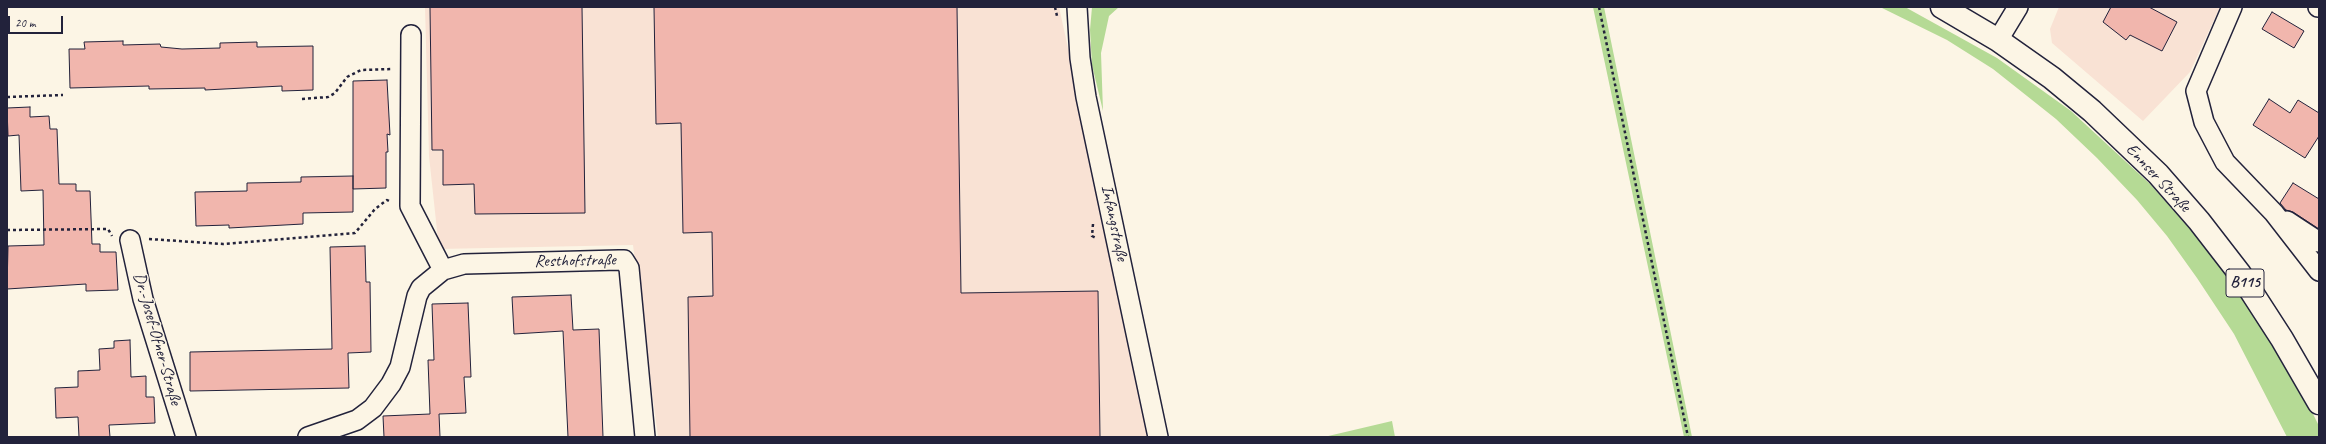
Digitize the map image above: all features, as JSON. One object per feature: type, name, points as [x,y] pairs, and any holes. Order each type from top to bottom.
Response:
[{"type":"main road","name":"Ennser Straße","points":[[1942,7],[1998,40],[2052,78],[2092,111],[2158,174],[2199,221],[2240,274],[2282,339],[2319,403]]},
{"type":"street","name":"Infangstraße","points":[[1077,7],[1080,58],[1086,97],[1158,437]]},
{"type":"street","points":[[1998,40],[2018,7]]},
{"type":"street","points":[[2232,7],[2196,92],[2204,122],[2224,162],[2274,213],[2319,271]]},
{"type":"street","points":[[411,35],[410,206],[444,270]]},
{"type":"street","points":[[2274,213],[2319,242]]},
{"type":"street","name":"Dr.-Josef-Ofner-Straße","points":[[130,240],[143,299],[186,437]]},
{"type":"street","name":"Resthofstraße","points":[[308,437],[357,420],[374,408],[400,368],[421,288],[444,270],[464,264],[624,260],[629,268],[645,437]]},
{"type":"path","points":[[1599,7],[1688,437]]},
{"type":"path","points":[[302,99],[328,97],[335,93],[347,77],[361,70],[411,70]]},
{"type":"path","points":[[7,96],[63,95]]},
{"type":"path","points":[[7,230],[108,229],[115,240],[155,239],[223,244],[354,233],[375,209],[387,200],[410,206]]},
{"type":"shaded area","points":[[425,7],[1059,7],[1115,263],[1147,437],[658,437],[633,245],[439,249],[429,156]]},
{"type":"shaded area","points":[[2059,7],[2220,7],[2190,72],[2143,121],[2052,43],[2050,29]]},
{"type":"green space","points":[[1092,7],[1119,7],[1109,16],[1101,53],[1103,111],[1092,65],[1090,30]]},
{"type":"green space","points":[[1593,7],[1604,7],[1692,437],[1684,437]]},
{"type":"green space","points":[[1880,7],[1905,7],[1997,58],[2071,111],[2150,184],[2204,245],[2251,310],[2310,408],[2319,426],[2319,437],[2287,437],[2234,334],[2197,278],[2167,236],[2137,200],[2097,158],[2056,119],[1993,69],[1947,40]]},
{"type":"green space","points":[[1392,421],[1395,437],[1324,437]]},
{"type":"building","points":[[430,7],[582,7],[585,213],[475,214],[474,184],[443,185],[443,150],[432,150]]},
{"type":"building","points":[[654,7],[957,7],[961,293],[1098,291],[1100,437],[690,437],[688,297],[713,296],[712,232],[683,233],[681,123],[656,124]]},
{"type":"building","points":[[2111,7],[2149,7],[2177,22],[2162,51],[2130,35],[2126,40],[2103,22]]},
{"type":"building","points":[[2272,12],[2304,31],[2294,48],[2262,29]]},
{"type":"building","points":[[123,41],[123,45],[160,44],[161,47],[182,49],[220,48],[220,43],[257,42],[257,47],[313,46],[313,90],[282,91],[282,86],[205,90],[205,88],[149,89],[149,86],[70,88],[69,49],[85,49],[84,42]]},
{"type":"building","points":[[387,80],[390,135],[387,134],[388,152],[386,152],[386,188],[353,189],[353,81]]},
{"type":"building","points":[[2269,99],[2290,113],[2298,100],[2319,113],[2319,136],[2305,158],[2253,125]]},
{"type":"building","points":[[30,107],[30,117],[49,116],[50,129],[57,129],[59,184],[76,184],[76,191],[90,191],[92,244],[100,244],[100,252],[116,252],[118,290],[86,291],[86,284],[7,289],[8,246],[44,245],[43,190],[21,191],[19,135],[8,136],[7,108]]},
{"type":"building","points":[[353,176],[353,212],[303,213],[303,224],[229,228],[229,225],[196,226],[195,192],[247,191],[247,183],[301,182],[301,177]]},
{"type":"building","points":[[2293,183],[2319,199],[2319,229],[2293,212],[2286,210],[2280,203]]},
{"type":"building","points":[[365,246],[366,282],[370,282],[371,352],[348,353],[349,388],[190,391],[190,352],[332,349],[330,247]]},
{"type":"building","points":[[571,295],[573,330],[599,329],[603,437],[568,437],[563,331],[514,334],[512,297]]},
{"type":"building","points":[[468,303],[471,377],[464,377],[466,413],[439,414],[440,437],[384,437],[383,416],[430,414],[428,360],[434,360],[432,304]]},
{"type":"building","points":[[130,340],[131,377],[146,376],[146,397],[154,397],[155,423],[109,425],[110,437],[79,437],[78,417],[56,418],[55,388],[78,387],[78,371],[100,370],[99,349],[114,348],[114,341]]}]
